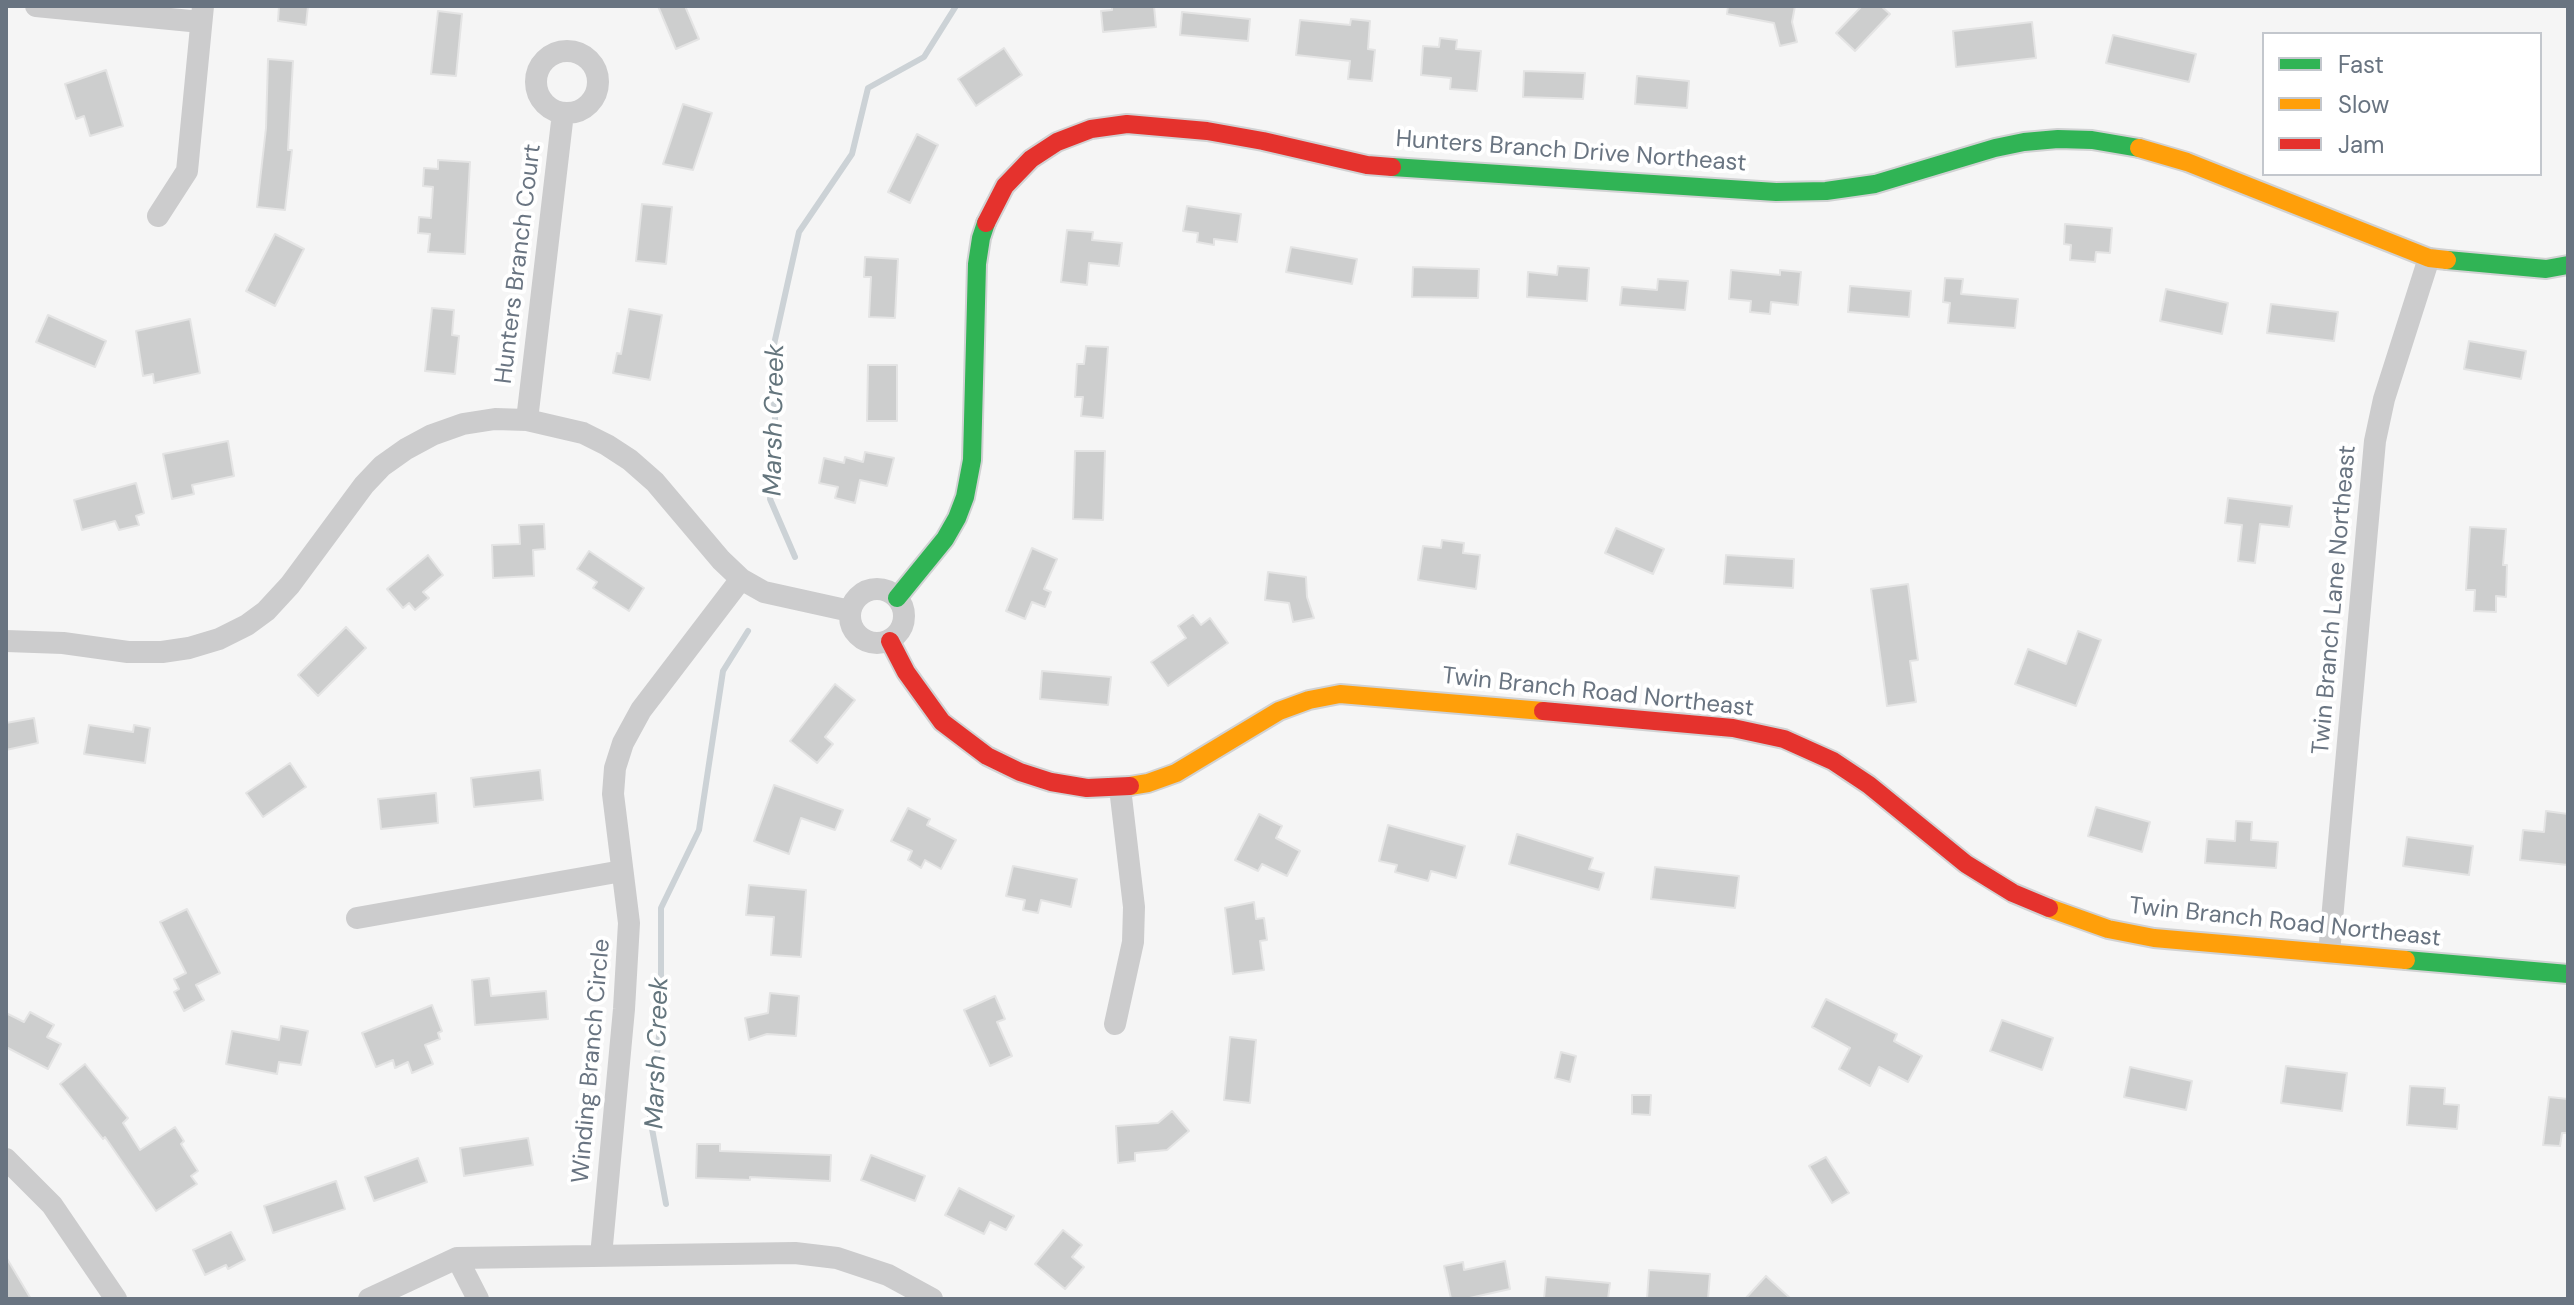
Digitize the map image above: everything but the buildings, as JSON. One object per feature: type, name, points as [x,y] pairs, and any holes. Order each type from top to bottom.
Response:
[{"type":"street","points":[[36,6],[202,14],[187,171],[158,216]]},
{"type":"street","name":"Hunters Branch Court","points":[[527,420],[563,113]]},
{"type":"street","name":"Hunters Branch Drive Northeast","points":[[897,598],[945,539],[965,497],[972,460],[977,264],[981,238],[990,213],[1005,186],[1031,159],[1057,142],[1091,129],[1127,124],[1207,131],[1367,165],[1776,192],[1826,191],[1875,184],[2024,142],[2092,140],[2143,149],[2187,162],[2429,258],[2546,269],[2568,265]]},
{"type":"street","name":"Twin Branch Lane Northeast","points":[[2329,953],[2375,441],[2384,399],[2429,258]]},
{"type":"street","points":[[6,641],[162,652],[219,639],[266,611],[290,585],[364,485],[382,466],[432,435],[463,424],[495,419],[527,420],[583,433],[630,460],[655,482],[741,579],[764,592],[850,611]]},
{"type":"street","name":"Winding Branch Circle","points":[[601,1256],[629,923],[613,794],[615,768],[623,743],[641,710],[741,579]]},
{"type":"street","points":[[870,589],[889,592],[897,598],[902,605],[903,621],[890,641],[874,643],[859,636],[853,629],[850,611],[857,598],[870,589]]},
{"type":"street","name":"Twin Branch Road Northeast","points":[[890,641],[906,672],[942,722],[987,756],[1020,772],[1051,782],[1087,788],[1120,788],[1148,783],[1176,773],[1279,711],[1309,700],[1340,694],[1733,728],[1784,739],[1833,761],[1869,785],[1966,864],[2013,893],[2108,929],[2154,938],[2568,974]]},
{"type":"street","points":[[1115,1024],[1133,942],[1134,919],[1120,788]]},
{"type":"street","points":[[357,918],[622,871]]},
{"type":"street","points":[[6,1159],[52,1205],[116,1299]]},
{"type":"street","points":[[369,1299],[457,1258],[795,1253],[837,1258],[888,1275],[932,1299]]},
{"type":"street","points":[[457,1258],[478,1299]]},
{"type":"waterway","name":"Marsh Creek","points":[[795,557],[770,499],[775,469],[771,358],[799,232],[852,154],[868,88],[924,57],[956,6]]},
{"type":"waterway","name":"Marsh Creek","points":[[666,1204],[650,1118],[661,1018],[661,908],[699,830],[723,671],[748,631]]},
{"type":"traffic: fast","points":[[1392,167],[1776,192],[1826,191],[1875,184],[2024,142],[2092,140],[2139,148]]},
{"type":"traffic: fast","points":[[897,598],[945,539],[965,497],[972,460],[977,264],[986,223]]},
{"type":"traffic: fast","points":[[2447,260],[2546,269],[2568,265]]},
{"type":"traffic: fast","points":[[2406,960],[2568,974]]},
{"type":"traffic: slow","points":[[2139,148],[2187,162],[2429,258],[2447,260]]},
{"type":"traffic: slow","points":[[1130,786],[1176,773],[1279,711],[1309,700],[1340,694],[1543,711]]},
{"type":"traffic: slow","points":[[2049,908],[2108,929],[2154,938],[2406,960]]},
{"type":"traffic: jam","points":[[986,223],[1005,186],[1031,159],[1057,142],[1091,129],[1127,124],[1207,131],[1367,165],[1392,167]]},
{"type":"traffic: jam","points":[[890,641],[906,672],[942,722],[987,756],[1020,772],[1051,782],[1087,788],[1130,786]]},
{"type":"traffic: jam","points":[[1543,711],[1733,728],[1784,739],[1833,761],[1869,785],[1966,864],[2013,893],[2049,908]]}]
